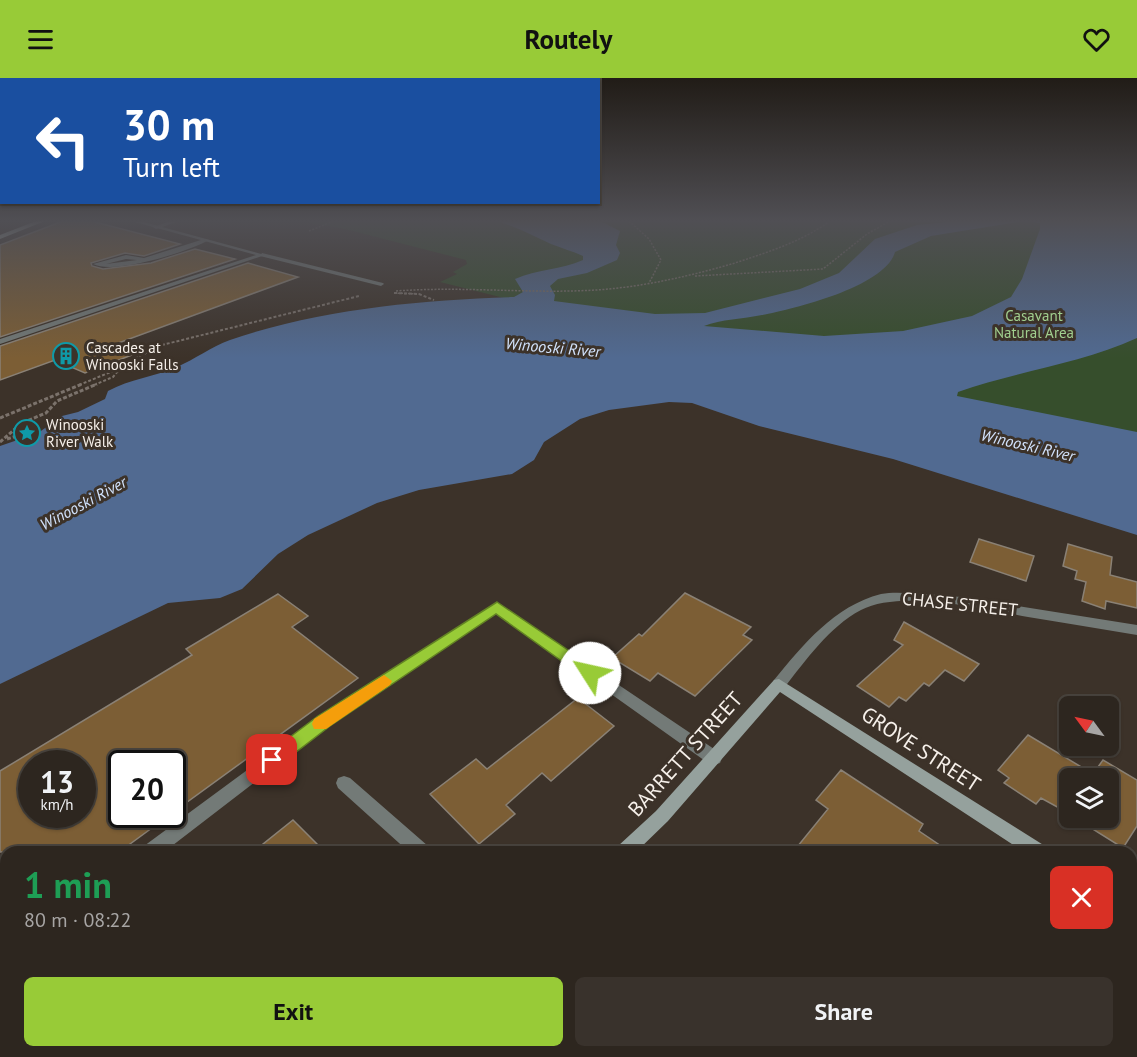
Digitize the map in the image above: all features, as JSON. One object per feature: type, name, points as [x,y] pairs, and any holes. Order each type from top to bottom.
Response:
[{"type":"street","points":[[0,342],[227,267]]},
{"type":"street","points":[[310,267],[381,284]]},
{"type":"street","name":"CHASE STREET","points":[[779,684],[804,653],[834,623],[857,607],[883,598],[913,597],[962,601],[1137,630]]},
{"type":"street","points":[[158,846],[324,721],[497,607],[714,759]]},
{"type":"street","name":"BARRETT STREET","points":[[630,846],[662,816],[779,684]]},
{"type":"street","name":"GROVE STREET","points":[[779,684],[1030,846]]},
{"type":"street","points":[[344,783],[415,846]]},
{"type":"path","points":[[648,284],[657,267]]},
{"type":"path","points":[[434,300],[419,294],[390,291],[459,286],[573,291],[648,284],[689,276],[719,267]]},
{"type":"path","points":[[689,276],[823,269],[826,267]]},
{"type":"path","points":[[0,418],[118,369],[139,356],[174,341],[361,296]]},
{"type":"path","points":[[2,441],[22,423],[46,413],[57,401],[113,377],[118,369]]},
{"type":"path","points":[[2,441],[27,433]]},
{"type":"green space","name":"Casavant Natural Area","points":[[462,267],[1137,267],[1137,451],[965,414],[440,282],[457,274],[453,272]]},
{"type":"water","name":"Winooski River","points":[[563,267],[602,267],[587,273],[558,279],[550,286],[555,295],[554,301],[655,314],[705,313],[800,289],[839,273],[846,267],[885,267],[858,285],[838,294],[777,312],[704,326],[824,336],[903,331],[972,316],[1011,297],[1026,267],[1137,267],[1137,338],[1071,361],[958,392],[957,396],[1137,432],[1137,535],[893,459],[759,426],[692,403],[669,402],[609,410],[580,419],[544,442],[534,460],[512,474],[419,490],[377,503],[308,535],[278,554],[242,589],[220,598],[168,603],[0,684],[0,446],[38,433],[62,416],[78,412],[105,399],[108,391],[116,387],[177,367],[230,340],[299,321],[370,308],[514,297],[523,292],[515,279]]},
{"type":"building","points":[[0,267],[95,267],[103,269],[122,267],[212,267],[0,337]]},
{"type":"building","points":[[237,267],[261,267],[298,277],[110,346],[132,355],[85,373],[55,360],[0,380],[0,346]]},
{"type":"building","points":[[979,539],[1034,556],[1026,581],[970,562]]},
{"type":"building","points":[[1068,544],[1112,557],[1110,575],[1137,582],[1137,608],[1106,601],[1105,609],[1082,601],[1086,582],[1075,579],[1077,571],[1063,566]]},
{"type":"building","points":[[685,593],[751,627],[743,635],[752,640],[695,696],[658,673],[650,681],[612,658],[639,634],[642,636]]},
{"type":"building","points":[[278,594],[308,616],[292,627],[358,678],[186,803],[186,750],[108,750],[108,828],[152,828],[127,846],[0,846],[0,771],[18,760],[18,828],[96,828],[96,750],[35,750],[192,655],[186,649]]},
{"type":"building","points":[[904,622],[979,664],[964,681],[945,670],[929,686],[924,683],[906,701],[899,697],[889,707],[857,686],[903,645],[894,640]]},
{"type":"building","points":[[578,698],[614,726],[551,781],[542,773],[506,805],[515,814],[479,844],[430,794],[476,759],[487,769]]},
{"type":"building","points":[[1028,735],[1059,754],[1059,756],[1083,768],[1059,768],[1059,808],[1041,798],[1036,804],[1004,783],[1009,778],[998,770]]},
{"type":"building","points":[[1103,760],[1117,768],[1097,768]]},
{"type":"building","points":[[1119,769],[1137,780],[1137,826],[1124,846],[1120,846],[1091,828],[1119,828]]},
{"type":"building","points":[[841,770],[923,824],[919,831],[941,846],[798,846],[828,809],[816,800]]},
{"type":"building","points":[[293,820],[319,846],[260,846]]},
{"type":"slow traffic","points":[[320,724],[384,681]]},
{"type":"place","name":"Cascades at Winooski Falls","points":[[66,356]]},
{"type":"place","name":"Winooski River Walk","points":[[27,433]]},
{"type":"route","points":[[272,760],[324,721],[497,607],[590,673]]}]
